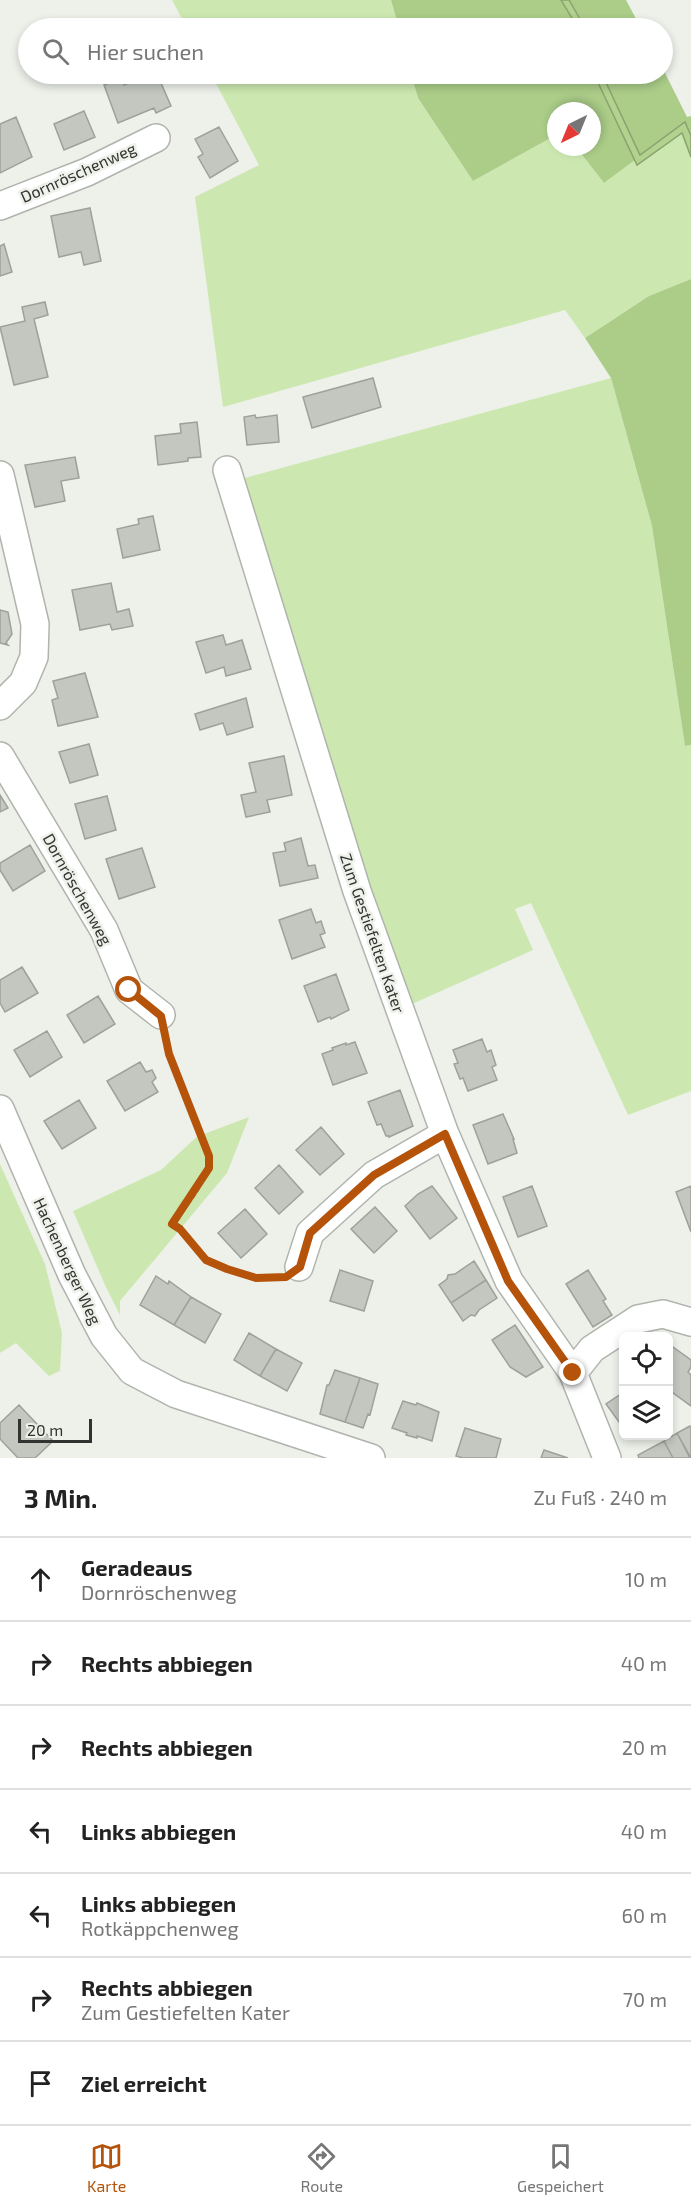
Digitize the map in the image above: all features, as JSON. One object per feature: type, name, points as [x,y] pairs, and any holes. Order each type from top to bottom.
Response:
[{"type":"street","name":"Dornröschenweg","points":[[0,206],[87,172],[156,138]]},
{"type":"street","name":"Zum Gestiefelten Kater","points":[[227,470],[357,891],[445,1134],[508,1281],[573,1373],[607,1458]]},
{"type":"street","points":[[0,475],[34,624],[34,657],[23,683],[0,706]]},
{"type":"street","name":"Dornröschenweg","points":[[0,756],[104,930],[129,990],[161,1016]]},
{"type":"street","name":"Hachenberger Weg","points":[[0,1108],[72,1275],[104,1336],[132,1371],[176,1394],[371,1458]]},
{"type":"street","points":[[300,1267],[310,1233],[374,1175],[445,1134]]},
{"type":"street","points":[[573,1373],[592,1349],[638,1319],[663,1314],[691,1322]]},
{"type":"path","points":[[161,1016],[169,1054],[209,1156],[209,1168],[205,1176],[172,1224],[180,1229],[206,1260],[227,1269],[256,1278],[286,1277],[300,1267]]},
{"type":"shaded area","points":[[172,0],[391,0],[396,18],[182,18]]},
{"type":"shaded area","points":[[391,0],[561,0],[572,18],[396,18]]},
{"type":"shaded area","points":[[561,0],[569,0],[579,18],[572,18]]},
{"type":"shaded area","points":[[569,0],[626,0],[636,18],[579,18]]},
{"type":"shaded area","points":[[216,84],[414,84],[418,98],[473,181],[547,140],[547,156],[583,156],[604,183],[635,160],[637,165],[682,132],[691,157],[691,279],[649,296],[585,338],[565,310],[223,407],[195,197],[259,165]]},
{"type":"shaded area","points":[[414,84],[599,84],[635,160],[604,183],[583,156],[601,156],[601,102],[547,102],[547,140],[473,181],[418,98]]},
{"type":"shaded area","points":[[599,84],[607,84],[640,155],[685,122],[691,136],[691,157],[682,133],[637,165]]},
{"type":"shaded area","points":[[607,84],[670,84],[687,117],[691,116],[691,136],[685,122],[640,156]]},
{"type":"shaded area","points":[[691,279],[691,745],[685,746],[652,526],[611,378],[585,338],[649,296]]},
{"type":"shaded area","points":[[611,378],[652,526],[685,746],[691,745],[691,1091],[628,1115],[531,903],[515,909],[533,950],[412,1004],[365,877],[241,479]]},
{"type":"shaded area","points":[[249,1117],[227,1173],[120,1301],[120,1315],[73,1211],[161,1170],[203,1131],[204,1134]]},
{"type":"shaded area","points":[[0,1164],[45,1264],[62,1333],[60,1371],[49,1376],[16,1343],[0,1353]]},
{"type":"building","points":[[161,84],[171,106],[156,113],[154,108],[118,123],[104,85]]},
{"type":"building","points":[[84,111],[95,137],[64,150],[54,124]]},
{"type":"building","points":[[16,117],[32,157],[0,173],[0,124]]},
{"type":"building","points":[[219,127],[238,161],[210,178],[198,157],[203,154],[195,139]]},
{"type":"building","points":[[90,208],[101,261],[84,265],[81,252],[59,257],[51,216]]},
{"type":"building","points":[[4,244],[12,272],[0,276],[0,246]]},
{"type":"building","points":[[45,302],[48,315],[34,319],[48,377],[14,385],[0,327],[25,321],[22,307]]},
{"type":"building","points":[[373,378],[381,407],[312,428],[303,397]]},
{"type":"building","points":[[255,415],[256,418],[277,415],[279,442],[247,445],[244,417]]},
{"type":"building","points":[[197,422],[201,457],[158,465],[155,436],[181,433],[180,424]]},
{"type":"building","points":[[75,457],[79,478],[61,481],[65,501],[35,507],[25,465]]},
{"type":"building","points":[[153,516],[160,550],[123,558],[117,529],[139,524],[138,519]]},
{"type":"building","points":[[111,583],[117,612],[129,609],[133,626],[112,630],[110,624],[80,630],[72,590]]},
{"type":"building","points":[[0,610],[8,612],[12,634],[6,643],[8,645],[0,643]]},
{"type":"building","points":[[223,635],[226,645],[242,640],[251,669],[226,676],[224,667],[206,673],[196,642]]},
{"type":"building","points":[[85,673],[98,717],[58,726],[52,700],[58,698],[53,681]]},
{"type":"building","points":[[246,698],[253,727],[227,735],[223,723],[200,730],[195,714]]},
{"type":"building","points":[[89,744],[98,775],[70,783],[59,752]]},
{"type":"building","points":[[284,756],[292,795],[267,800],[270,812],[246,817],[241,795],[256,792],[249,763]]},
{"type":"building","points":[[0,795],[8,808],[0,812]]},
{"type":"building","points":[[107,796],[116,830],[85,839],[75,804]]},
{"type":"building","points":[[301,838],[308,866],[315,865],[318,878],[280,886],[273,853],[286,851],[284,843]]},
{"type":"building","points":[[30,845],[45,871],[13,891],[0,870],[0,863]]},
{"type":"building","points":[[142,848],[155,887],[119,899],[106,859]]},
{"type":"building","points":[[311,909],[316,923],[321,921],[325,933],[320,935],[325,947],[292,959],[279,920]]},
{"type":"building","points":[[22,967],[38,993],[5,1012],[0,1003],[0,980]]},
{"type":"building","points":[[336,974],[349,1010],[331,1019],[330,1017],[318,1022],[304,986]]},
{"type":"building","points":[[98,996],[115,1024],[84,1043],[67,1015]]},
{"type":"building","points":[[47,1031],[62,1057],[30,1077],[14,1050]]},
{"type":"building","points":[[482,1039],[487,1052],[491,1050],[496,1065],[492,1067],[497,1080],[468,1091],[454,1064],[458,1063],[453,1050]]},
{"type":"building","points":[[355,1042],[367,1073],[333,1085],[322,1054],[333,1050],[332,1048]]},
{"type":"building","points":[[140,1062],[146,1072],[152,1070],[156,1078],[152,1082],[158,1092],[125,1111],[107,1081]]},
{"type":"building","points":[[400,1090],[413,1126],[389,1137],[386,1136],[381,1124],[377,1125],[368,1102]]},
{"type":"building","points":[[79,1100],[96,1128],[62,1149],[44,1121]]},
{"type":"building","points":[[503,1114],[514,1139],[517,1153],[488,1164],[473,1125]]},
{"type":"building","points":[[321,1127],[344,1154],[320,1175],[296,1150]]},
{"type":"building","points":[[279,1165],[303,1192],[279,1214],[255,1188]]},
{"type":"building","points":[[432,1186],[457,1218],[430,1239],[405,1206],[418,1194]]},
{"type":"building","points":[[532,1186],[547,1226],[518,1237],[503,1197]]},
{"type":"building","points":[[691,1186],[691,1232],[676,1192]]},
{"type":"building","points":[[375,1207],[397,1231],[374,1253],[351,1229]]},
{"type":"building","points":[[245,1209],[267,1234],[241,1258],[218,1233]]},
{"type":"building","points":[[474,1261],[486,1280],[451,1303],[439,1285],[447,1279],[448,1275],[455,1274]]},
{"type":"building","points":[[340,1270],[373,1281],[364,1311],[330,1301]]},
{"type":"building","points":[[588,1270],[606,1299],[603,1301],[612,1315],[593,1327],[566,1284]]},
{"type":"building","points":[[156,1276],[168,1284],[169,1281],[191,1297],[174,1325],[140,1305]]},
{"type":"building","points":[[486,1280],[497,1298],[479,1310],[475,1316],[471,1315],[463,1321],[451,1303]]},
{"type":"building","points":[[191,1297],[221,1314],[205,1343],[174,1325]]},
{"type":"building","points":[[515,1325],[543,1367],[526,1377],[510,1367],[492,1340]]},
{"type":"building","points":[[249,1333],[276,1349],[260,1376],[234,1360]]},
{"type":"building","points":[[673,1347],[691,1360],[688,1372],[691,1375],[691,1406],[673,1393]]},
{"type":"building","points":[[276,1349],[302,1363],[287,1391],[260,1376]]},
{"type":"building","points":[[335,1370],[360,1378],[345,1422],[320,1414],[327,1385]]},
{"type":"building","points":[[360,1378],[378,1384],[370,1415],[368,1414],[363,1428],[345,1422]]},
{"type":"building","points":[[619,1395],[619,1422],[606,1404]]},
{"type":"building","points":[[403,1401],[416,1405],[417,1403],[439,1412],[432,1441],[406,1435],[407,1433],[392,1428]]},
{"type":"building","points":[[19,1405],[53,1441],[35,1458],[18,1458],[0,1439],[0,1423]]},
{"type":"building","points":[[691,1427],[691,1458],[677,1433]]},
{"type":"building","points":[[465,1428],[501,1439],[496,1458],[456,1456]]},
{"type":"building","points":[[677,1433],[690,1458],[673,1458],[664,1441],[673,1440],[673,1435]]},
{"type":"building","points":[[664,1441],[673,1458],[639,1458],[638,1455]]},
{"type":"building","points":[[544,1450],[568,1458],[541,1458]]},
{"type":"route","points":[[129,990],[161,1016],[169,1054],[209,1156],[209,1168],[172,1224],[180,1229],[206,1260],[256,1278],[286,1277],[300,1267],[310,1233],[374,1175],[445,1134],[508,1281],[573,1373]]}]
